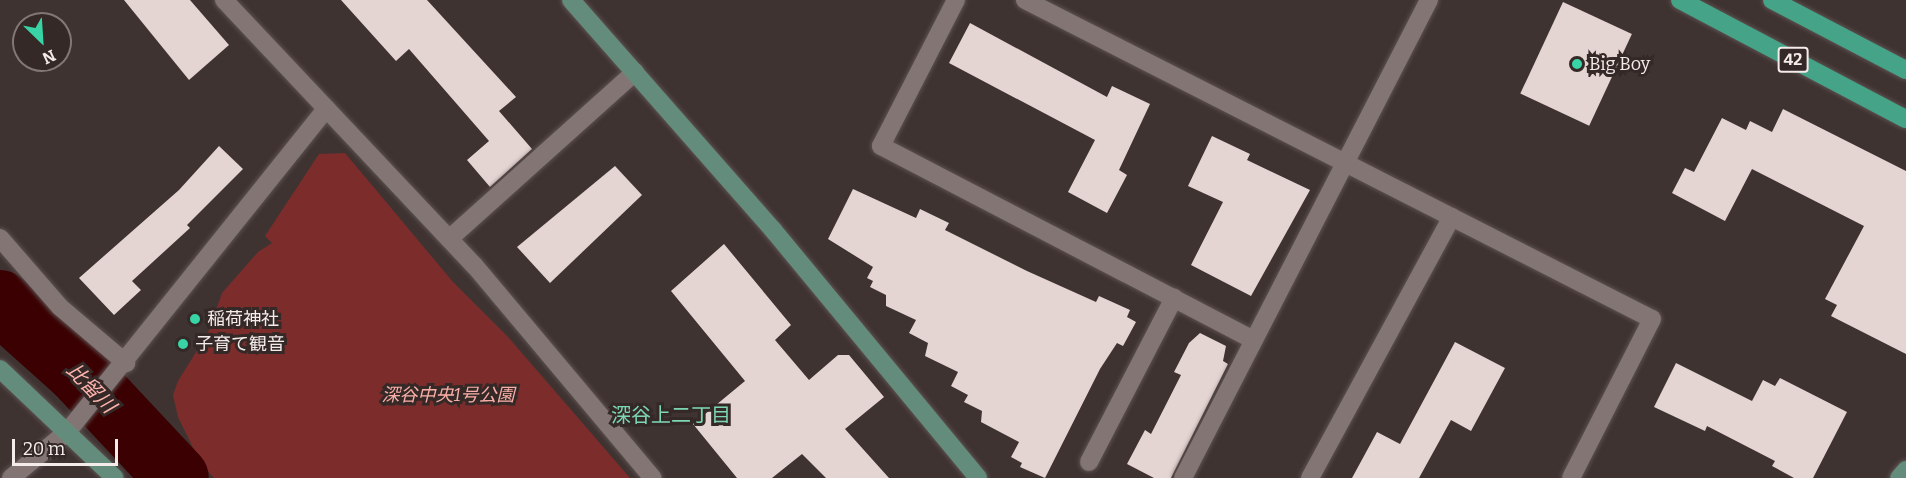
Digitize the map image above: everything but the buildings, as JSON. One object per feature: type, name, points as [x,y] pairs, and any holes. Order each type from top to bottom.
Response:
[{"type":"main road","name":"42","points":[[1680,0],[1906,119]]},
{"type":"main road","name":"42","points":[[1772,0],[1906,70]]},
{"type":"street","points":[[224,0],[449,238],[653,478]]},
{"type":"street","points":[[571,0],[773,230],[978,478]]},
{"type":"street","points":[[956,0],[881,146],[1253,340]]},
{"type":"street","points":[[1025,0],[1652,320],[1571,478]]},
{"type":"street","points":[[1183,478],[1341,163],[1429,0]]},
{"type":"street","points":[[449,238],[635,72]]},
{"type":"street","points":[[11,478],[68,431],[126,363],[326,109]]},
{"type":"street","points":[[1310,478],[1452,217]]},
{"type":"street","points":[[0,238],[60,307],[126,363]]},
{"type":"street","points":[[1089,462],[1174,298]]},
{"type":"street","points":[[0,369],[116,478]]},
{"type":"street","points":[[1899,478],[1906,470]]},
{"type":"green space","name":"深谷中央1号公園","points":[[345,153],[453,282],[508,337],[630,478],[214,478],[201,464],[178,417],[173,395],[178,381],[208,333],[222,293],[258,252],[272,243],[265,236],[319,154]]},
{"type":"waterway","name":"比留川","points":[[0,302],[77,371],[177,478]]},
{"type":"place","name":"Big Boy","points":[[1577,64]]},
{"type":"place","name":"稲荷神社","points":[[195,319]]},
{"type":"place","name":"子育て観音","points":[[183,344]]},
{"type":"district","name":"深谷上二丁目","points":[[671,415]]}]
